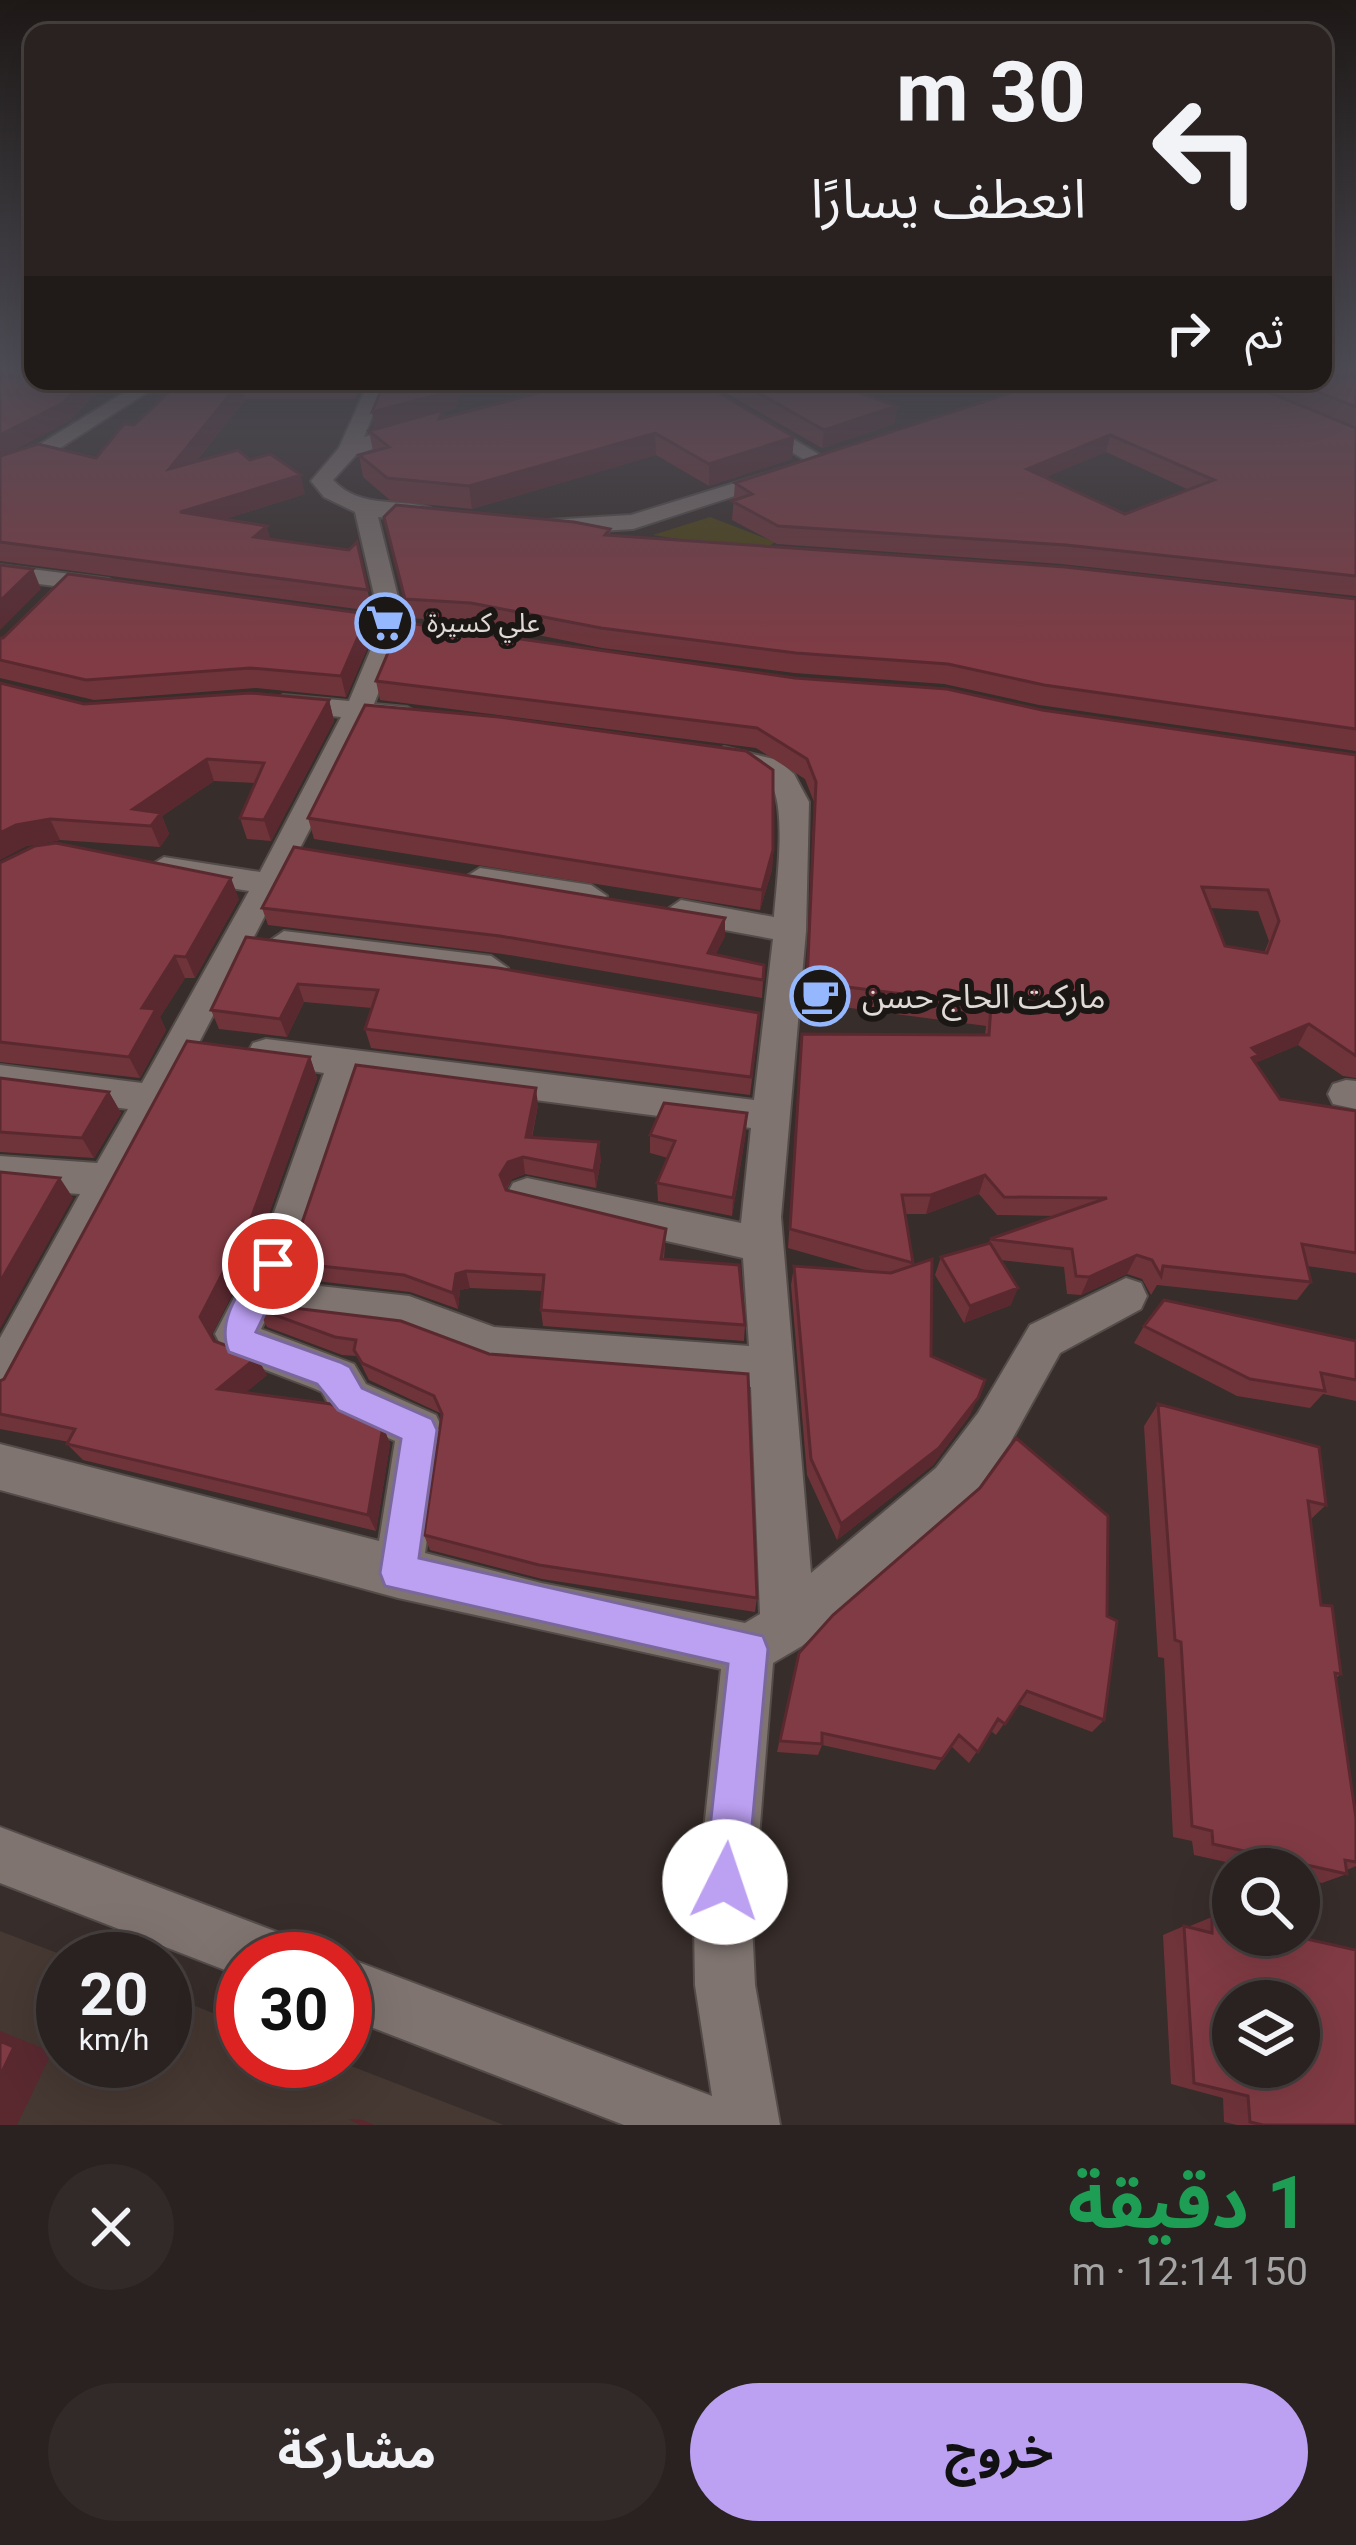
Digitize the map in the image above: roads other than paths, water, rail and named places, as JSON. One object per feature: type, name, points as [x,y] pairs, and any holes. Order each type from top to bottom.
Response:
[{"type":"street","points":[[330,465],[322,482],[330,493],[365,509],[456,518]]},
{"type":"street","points":[[569,530],[665,514],[810,465]]},
{"type":"street","points":[[0,1381],[359,710],[391,626],[365,509]]},
{"type":"street","points":[[524,524],[644,541]]},
{"type":"street","points":[[0,572],[134,590]]},
{"type":"street","points":[[46,606],[70,580]]},
{"type":"street","points":[[256,701],[454,719]]},
{"type":"street","points":[[690,750],[755,760],[789,783],[794,802],[790,931],[769,1016],[762,1245],[787,1582],[767,1639],[723,1924],[725,1985],[748,2125]]},
{"type":"street","points":[[286,849],[330,856]]},
{"type":"street","points":[[128,861],[268,883]]},
{"type":"street","points":[[440,872],[613,899]]},
{"type":"street","points":[[655,907],[790,931]]},
{"type":"street","points":[[238,938],[525,974]]},
{"type":"street","points":[[182,1042],[768,1116]]},
{"type":"street","points":[[346,1061],[284,1241],[236,1334],[241,1341],[338,1378],[350,1399],[420,1430],[398,1573]]},
{"type":"street","points":[[0,1078],[152,1098]]},
{"type":"street","points":[[0,1172],[108,1180]]},
{"type":"street","points":[[527,1194],[762,1245]]},
{"type":"street","points":[[0,1467],[398,1573],[767,1639],[953,1484],[994,1428],[1045,1339],[1126,1296]]},
{"type":"street","points":[[254,1297],[409,1315],[494,1347],[770,1368]]},
{"type":"street","points":[[0,1855],[216,1938]]},
{"type":"street","points":[[372,1997],[705,2125]]},
{"type":"place","name":"علي كسيرة","points":[[385,623]]},
{"type":"place","name":"ماركت الحاج حسن","points":[[820,996]]}]
